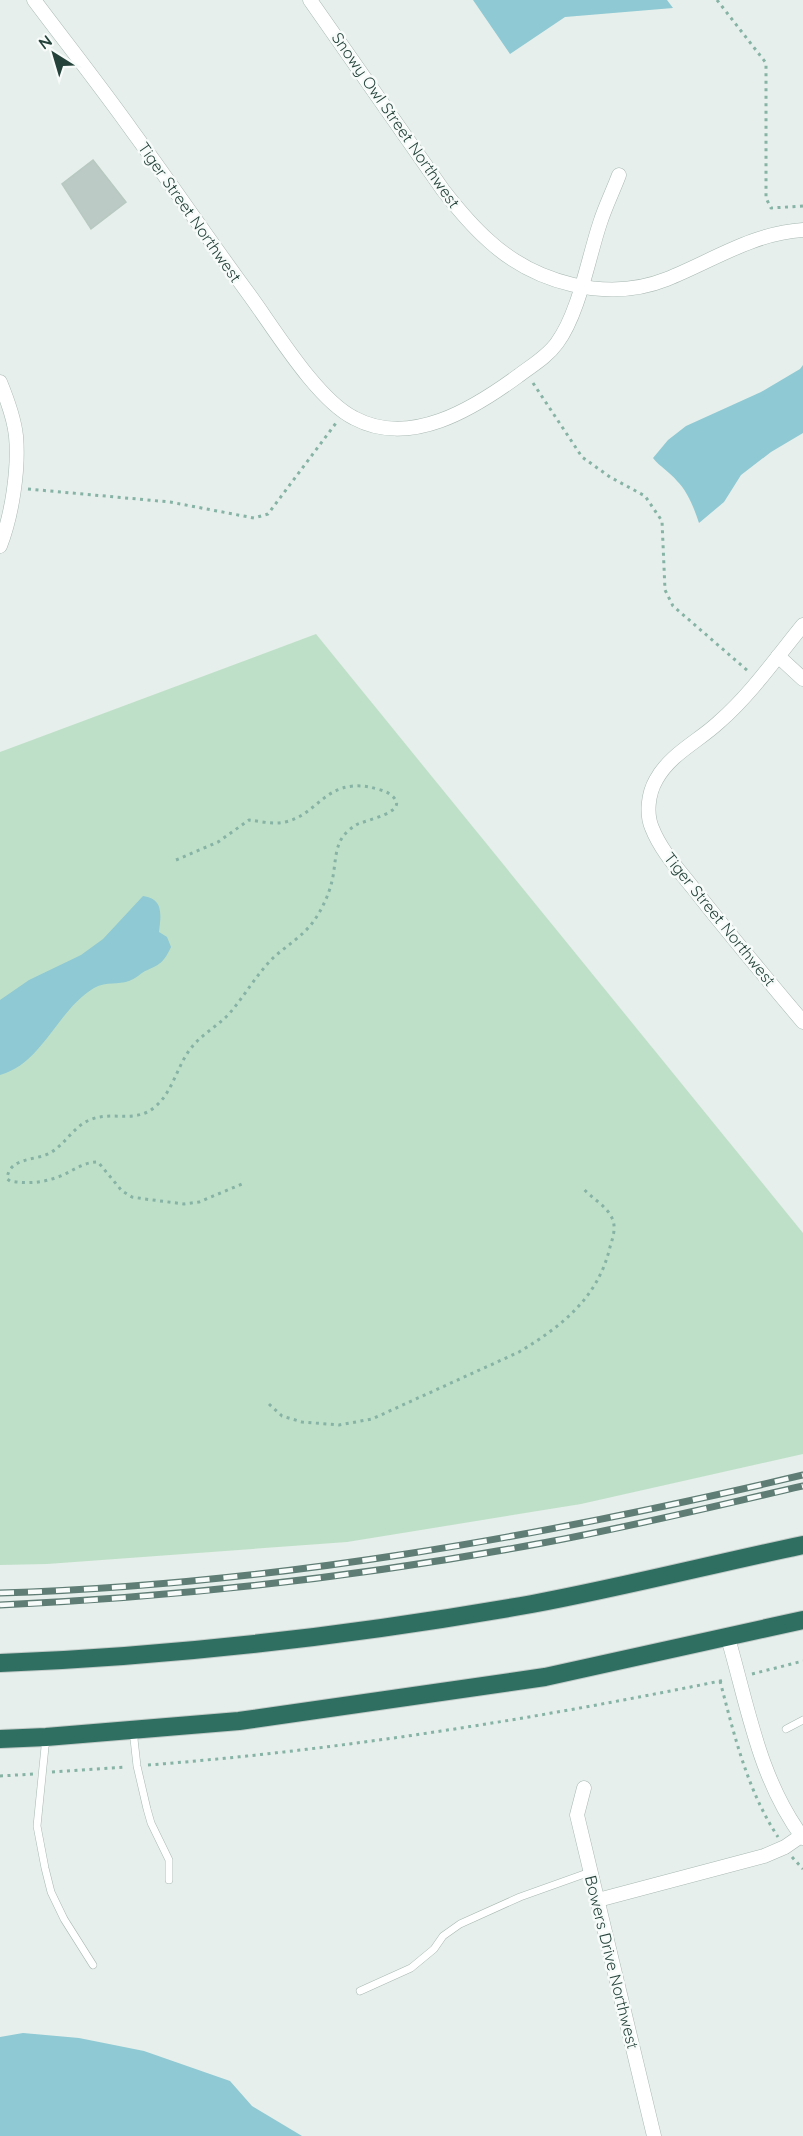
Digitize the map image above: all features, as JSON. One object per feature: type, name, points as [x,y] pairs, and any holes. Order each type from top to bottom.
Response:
[{"type":"highway","points":[[0,1663],[219,1648],[368,1630],[534,1603],[803,1545]]},
{"type":"highway","points":[[0,1739],[239,1721],[545,1677],[803,1620]]},
{"type":"street","name":"Tiger Street Northwest","points":[[34,0],[132,130],[317,387],[348,415]]},
{"type":"street","name":"Snowy Owl Street Northwest","points":[[310,0],[443,190],[467,219],[514,261],[542,275],[591,289],[631,289],[665,280],[745,243],[783,231],[803,230]]},
{"type":"street","points":[[348,415],[373,427],[396,430],[425,424],[467,410],[492,395],[541,359],[556,344],[566,329],[600,221],[620,176]]},
{"type":"street","points":[[0,382],[16,435],[13,490],[5,533],[0,546]]},
{"type":"street","points":[[758,680],[803,626]]},
{"type":"street","points":[[778,656],[803,679]]},
{"type":"street","name":"Tiger Street Northwest","points":[[758,680],[720,722],[668,764],[651,790],[648,809],[651,826],[659,843],[673,863],[723,927],[803,1022]]},
{"type":"street","points":[[598,1900],[764,1856],[802,1837],[766,1773],[750,1724],[728,1638]]},
{"type":"street","name":"Bowers Drive Northwest","points":[[584,1788],[577,1815],[654,2136]]},
{"type":"lane","points":[[786,1729],[803,1720]]},
{"type":"lane","points":[[133,1730],[137,1766],[150,1823],[169,1860],[169,1880]]},
{"type":"lane","points":[[46,1737],[37,1826],[47,1876],[51,1892],[64,1919],[93,1965]]},
{"type":"lane","points":[[360,1990],[411,1968],[434,1949],[443,1936],[460,1924],[520,1898],[590,1872]]},
{"type":"path","points":[[717,0],[766,63],[766,198],[771,208],[803,206]]},
{"type":"path","points":[[525,371],[582,457],[610,477],[645,496],[662,520],[665,590],[673,606],[758,680]]},
{"type":"path","points":[[13,490],[170,502],[254,518],[268,514],[348,415]]},
{"type":"path","points":[[176,860],[218,842],[249,820],[270,823],[285,822],[299,816],[328,794],[339,789],[353,786],[383,790],[392,795],[396,803],[395,808],[387,815],[356,825],[346,833],[338,844],[332,882],[313,923],[272,959],[226,1016],[191,1048],[159,1104],[142,1116],[130,1118],[101,1116],[84,1122],[51,1152],[15,1163],[7,1179],[10,1182],[34,1183],[57,1178],[88,1162],[98,1162],[122,1191],[132,1197],[184,1204],[211,1198],[242,1184]]},
{"type":"path","points":[[269,1404],[282,1416],[302,1422],[339,1425],[372,1419],[519,1352],[537,1341],[560,1324],[592,1293],[607,1263],[615,1225],[611,1216],[582,1187]]},
{"type":"path","points":[[753,1673],[803,1661]]},
{"type":"path","points":[[0,1776],[240,1758],[344,1746],[534,1717],[720,1681],[743,1765],[754,1792],[776,1833]]},
{"type":"path","points":[[792,1858],[803,1869]]},
{"type":"green space","points":[[316,634],[803,1233],[803,1454],[581,1504],[347,1542],[47,1564],[0,1565],[0,752]]},
{"type":"water","points":[[473,0],[667,0],[673,8],[565,17],[510,54]]},
{"type":"water","points":[[803,365],[803,433],[771,452],[741,475],[724,502],[699,523],[684,490],[653,458],[668,440],[686,426],[761,392]]},
{"type":"water","points":[[143,896],[155,900],[160,909],[159,932],[167,937],[171,947],[164,960],[131,980],[94,988],[70,1009],[28,1059],[15,1069],[0,1075],[0,1000],[29,980],[81,955],[103,939]]},
{"type":"water","points":[[23,2033],[79,2038],[144,2051],[230,2081],[252,2106],[302,2136],[0,2136],[0,2037]]},
{"type":"building","points":[[93,160],[126,202],[91,229],[62,184]]},
{"type":"railway","points":[[0,1593],[203,1580],[404,1554],[605,1518],[803,1475]]},
{"type":"railway","points":[[0,1605],[135,1597],[336,1576],[570,1538],[803,1486]]}]
